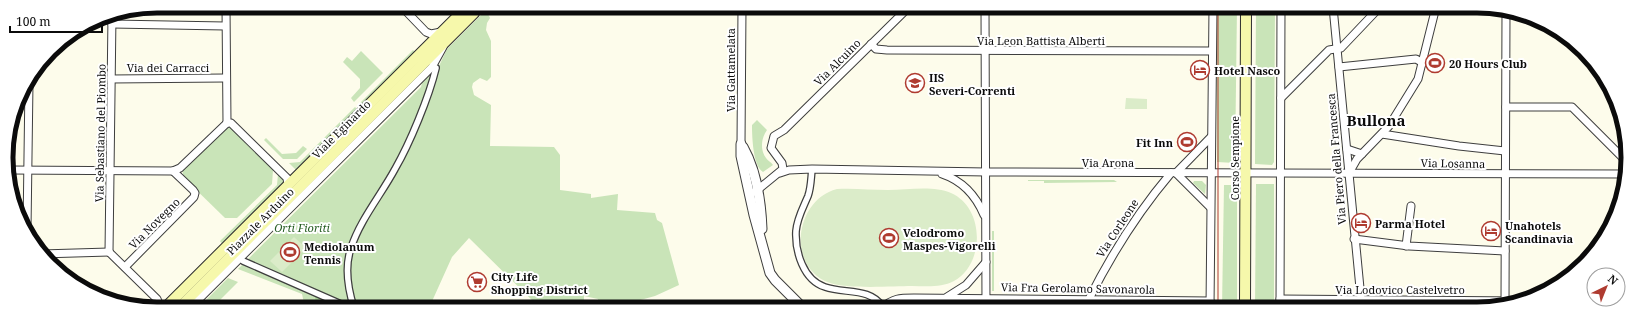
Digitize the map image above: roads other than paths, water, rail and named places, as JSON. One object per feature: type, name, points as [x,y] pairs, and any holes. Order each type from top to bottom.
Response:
[{"type":"main road","name":"Viale Eginardo","points":[[254,232],[322,170],[444,37],[461,13]]},
{"type":"main road","name":"Viale Eginardo","points":[[288,186],[388,86],[474,13]]},
{"type":"main road","name":"Corso Sempione","points":[[1245,302],[1246,13]]},
{"type":"main road","points":[[322,170],[318,164],[320,160],[373,107],[388,86]]},
{"type":"main road","points":[[254,232],[259,220],[285,195],[288,186]]},
{"type":"main road","name":"Piazzale Arduino","points":[[228,252],[288,186]]},
{"type":"main road","name":"Piazzale Arduino","points":[[228,252],[254,232]]},
{"type":"main road","points":[[172,302],[228,252]]},
{"type":"main road","points":[[183,302],[228,252]]},
{"type":"street","points":[[13,170],[173,171],[180,168],[227,123],[225,78],[226,13]]},
{"type":"street","points":[[408,13],[426,32],[444,37]]},
{"type":"street","name":"Via Gattamelata","points":[[741,144],[742,13]]},
{"type":"street","name":"Via Alcuino","points":[[780,173],[783,169],[783,164],[771,146],[773,138],[780,133],[903,13]]},
{"type":"street","points":[[985,13],[986,302]]},
{"type":"street","name":"Corso Sempione","points":[[1210,301],[1212,51],[1214,13]]},
{"type":"street","points":[[1280,299],[1281,13]]},
{"type":"street","name":"Via Piero della Francesca","points":[[1333,13],[1361,300]]},
{"type":"street","points":[[1281,98],[1326,53],[1332,49],[1342,48],[1374,13]]},
{"type":"street","points":[[1349,173],[1362,154],[1382,134],[1392,121],[1418,79],[1435,13]]},
{"type":"street","points":[[1505,299],[1506,16]]},
{"type":"street","name":"Via Sebastiano del Piombo","points":[[109,252],[112,21]]},
{"type":"street","points":[[112,24],[225,26]]},
{"type":"street","name":"Via Leon Battista Alberti","points":[[871,44],[876,49],[883,50],[1212,51]]},
{"type":"street","points":[[1339,67],[1416,59],[1423,64]]},
{"type":"street","points":[[352,302],[347,282],[350,249],[367,216],[396,167],[432,82],[436,68]]},
{"type":"street","name":"Via dei Carracci","points":[[112,79],[225,78]]},
{"type":"street","points":[[27,219],[29,92]]},
{"type":"street","points":[[1506,106],[1572,107],[1621,156]]},
{"type":"street","name":"Piazzale Arduino","points":[[227,123],[231,123],[287,178],[288,186]]},
{"type":"street","points":[[1382,134],[1459,146],[1506,151]]},
{"type":"street","points":[[1210,206],[1173,173],[1211,137]]},
{"type":"street","points":[[741,144],[741,156],[754,193],[754,215],[763,242],[770,273],[797,302]]},
{"type":"street","points":[[1347,149],[1362,154]]},
{"type":"street","points":[[812,169],[810,189],[800,212],[796,231],[798,255],[802,266],[815,281],[824,287],[862,293],[879,302]]},
{"type":"street","name":"Via Arona","points":[[780,173],[789,170],[812,169],[986,172],[1280,173]]},
{"type":"street","name":"Viale Eginardo","points":[[309,190],[322,170]]},
{"type":"street","name":"Via Novegno","points":[[125,267],[192,201],[195,193],[173,171]]},
{"type":"street","name":"Via Arona","points":[[936,171],[951,177],[970,191],[979,203],[986,219]]},
{"type":"street","points":[[754,193],[780,173]]},
{"type":"street","name":"Via Corleone","points":[[1089,299],[1108,261],[1133,220],[1173,173]]},
{"type":"street","name":"Via Losanna","points":[[1280,173],[1620,174]]},
{"type":"street","name":"Piazzale Arduino","points":[[196,302],[309,190]]},
{"type":"street","points":[[1406,246],[1411,206]]},
{"type":"street","points":[[1354,239],[1406,246],[1505,250]]},
{"type":"street","points":[[50,254],[109,252],[158,299],[159,302]]},
{"type":"street","points":[[243,261],[336,302]]},
{"type":"street","points":[[945,298],[966,285],[986,262]]},
{"type":"street","name":"Via Fra Gerolamo Savonarola","points":[[890,302],[896,298],[1210,301]]},
{"type":"street","name":"Via Lodovico Castelvetro","points":[[1280,299],[1488,302]]},
{"type":"tram line","points":[[1218,13],[1218,302]]},
{"type":"place","name":"20 Hours Club","points":[[1435,63]]},
{"type":"place","name":"Hotel Nasco","points":[[1200,70]]},
{"type":"place","name":"IIS Severi-Correnti","points":[[915,83]]},
{"type":"place","name":"Fit Inn","points":[[1187,142]]},
{"type":"place","name":"Parma Hotel","points":[[1361,223]]},
{"type":"place","name":"Unahotels Scandinavia","points":[[1491,231]]},
{"type":"place","name":"Velodromo Maspes-Vigorelli","points":[[889,238]]},
{"type":"place","name":"Mediolanum Tennis","points":[[290,252]]},
{"type":"place","name":"City Life Shopping District","points":[[477,282]]},
{"type":"district","name":"Bullona","points":[[1376,120]]},
{"type":"park label","name":"Orti Fioriti","points":[[302,227]]}]
